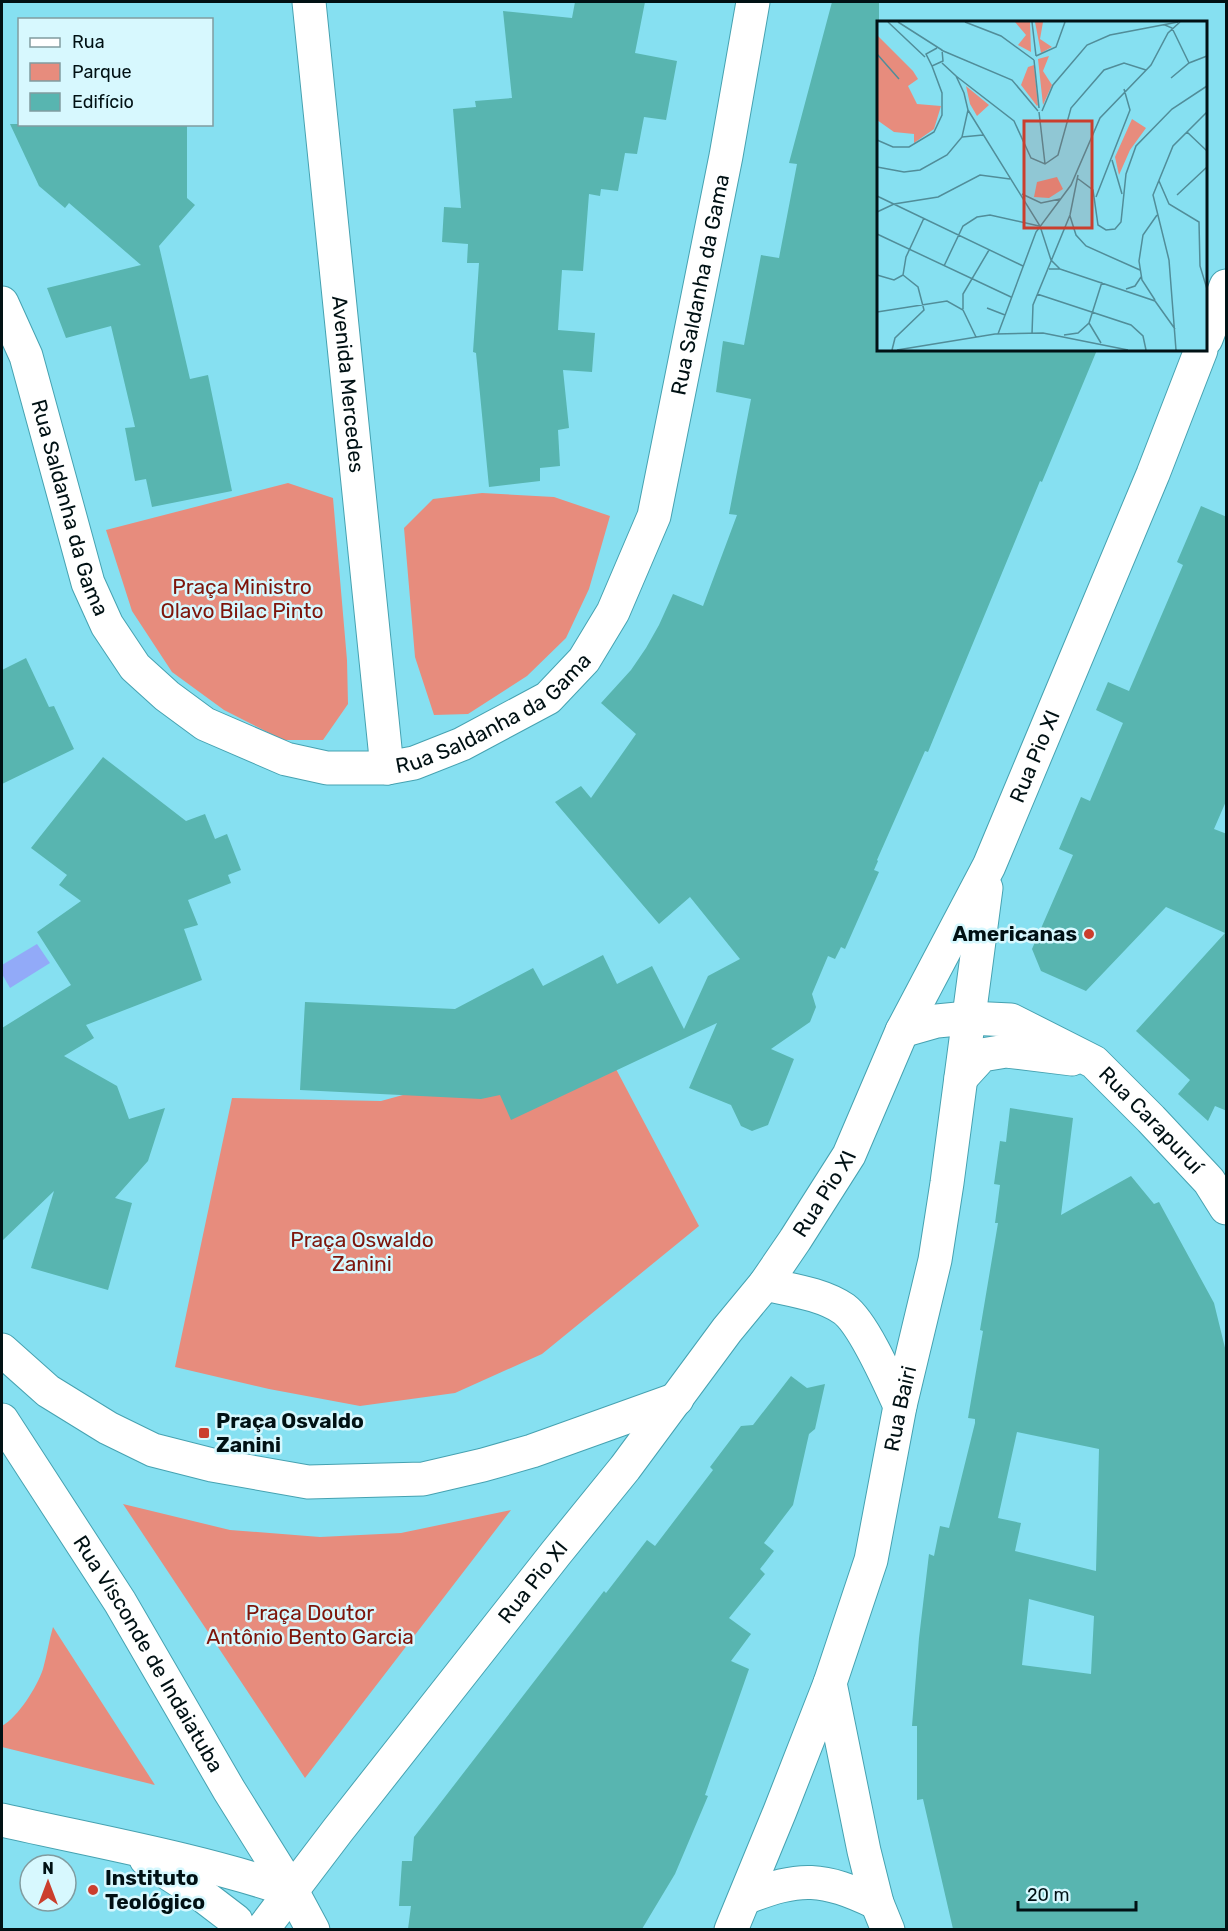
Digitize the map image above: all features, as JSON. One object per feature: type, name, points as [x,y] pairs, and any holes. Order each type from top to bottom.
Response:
[{"type":"street","name":"Avenida Mercedes","points":[[309,2],[387,768]]},
{"type":"street","name":"Rua Saldanha da Gama","points":[[2,303],[26,356],[88,583],[107,625],[135,667],[167,696],[205,724],[286,759],[327,768],[387,768],[414,763],[462,744],[548,698],[584,660],[613,612],[654,516],[726,156],[753,2]]},
{"type":"street","points":[[1207,336],[1227,286]]},
{"type":"street","name":"Rua Pio XI","points":[[262,1929],[556,1552],[625,1468],[727,1330],[765,1284],[849,1155],[902,1031],[989,866],[1202,351]]},
{"type":"street","name":"Rua Bairi","points":[[731,1929],[830,1683],[871,1560],[900,1406],[935,1260],[989,866]]},
{"type":"street","name":"Rua Carapuruí","points":[[902,1031],[937,1021],[968,1018],[1011,1020],[1095,1062],[1209,1181],[1227,1208]]},
{"type":"street","name":"Rua Carapuruí","points":[[961,1078],[982,1055],[1006,1051],[1095,1062]]},
{"type":"street","points":[[765,1284],[829,1301],[846,1311],[859,1327],[875,1355],[900,1406]]},
{"type":"street","points":[[2,1350],[48,1391],[108,1428],[153,1450],[212,1465],[308,1482],[423,1479],[532,1451],[677,1399]]},
{"type":"street","name":"Rua Visconde de Indaiatuba","points":[[2,1420],[120,1602],[229,1790],[292,1891],[312,1929]]},
{"type":"street","points":[[830,1683],[864,1851],[882,1916]]},
{"type":"street","points":[[2,1820],[182,1859],[292,1891]]},
{"type":"street","points":[[129,1849],[202,1895],[236,1921],[239,1929]]},
{"type":"street","points":[[745,1898],[786,1884],[807,1882],[828,1884],[853,1891],[882,1916]]},
{"type":"green space","name":"Praça Ministro Olavo Bilac Pinto","points":[[288,483],[333,498],[347,660],[348,704],[323,740],[283,740],[224,710],[172,672],[132,611],[106,530]]},
{"type":"green space","points":[[482,493],[554,497],[610,516],[589,589],[566,638],[527,676],[468,714],[434,715],[415,657],[404,528],[433,499]]},
{"type":"green space","name":"Praça Oswaldo Zanini","points":[[589,1018],[699,1226],[542,1354],[455,1393],[360,1406],[269,1389],[175,1367],[232,1098],[381,1101],[505,1067]]},
{"type":"green space","name":"Praça Doutor Antônio Bento Garcia","points":[[123,1504],[230,1530],[320,1537],[401,1533],[511,1510],[305,1778]]},
{"type":"green space","points":[[53,1627],[155,1785],[2,1747],[2,1726],[20,1709],[36,1684],[43,1669]]},
{"type":"water","points":[[37,944],[50,963],[10,988],[2,974],[2,965]]},
{"type":"building","points":[[575,2],[645,2],[635,53],[677,61],[666,120],[644,117],[637,154],[625,153],[618,191],[601,189],[600,196],[589,194],[583,271],[562,270],[558,330],[595,333],[592,372],[563,370],[569,428],[558,430],[560,466],[540,468],[540,481],[489,487],[476,353],[473,352],[479,263],[467,263],[468,244],[442,242],[444,207],[461,208],[453,109],[476,107],[475,101],[512,98],[503,11],[572,18]]},
{"type":"building","points":[[832,2],[879,2],[879,21],[877,21],[877,351],[1097,351],[928,752],[925,751],[877,860],[874,870],[879,872],[845,949],[841,947],[835,959],[828,956],[812,994],[816,1007],[810,1022],[771,1049],[794,1059],[768,1125],[752,1131],[741,1126],[731,1105],[689,1088],[717,1023],[511,1120],[500,1095],[481,1099],[300,1090],[305,1002],[455,1009],[533,968],[543,986],[603,955],[617,984],[652,966],[684,1029],[708,976],[740,959],[690,897],[659,924],[555,802],[581,786],[591,798],[636,734],[601,703],[631,670],[646,648],[673,594],[703,606],[737,515],[729,514],[751,399],[716,392],[723,341],[744,345],[761,255],[779,258],[797,164],[789,163]]},
{"type":"building","points":[[10,124],[18,124],[18,126],[187,126],[187,198],[195,205],[159,246],[190,379],[208,375],[232,491],[152,507],[146,479],[135,481],[125,428],[135,427],[111,326],[66,338],[47,288],[141,265],[69,203],[65,208],[39,186]]},
{"type":"building","points":[[1201,506],[1227,517],[1227,799],[1214,829],[1227,834],[1227,1111],[1215,1106],[1208,1121],[1178,1094],[1190,1080],[1136,1031],[1225,933],[1166,907],[1086,991],[1041,971],[1032,949],[1073,855],[1059,849],[1081,797],[1090,801],[1123,723],[1096,710],[1108,682],[1129,691],[1183,565],[1177,562]]},
{"type":"building","points":[[26,658],[49,707],[54,706],[74,749],[2,784],[2,670]]},
{"type":"building","points":[[103,757],[186,821],[205,814],[215,839],[227,834],[241,870],[228,875],[231,883],[188,900],[198,925],[184,929],[202,980],[86,1025],[94,1038],[64,1056],[117,1086],[129,1119],[165,1108],[148,1161],[115,1198],[132,1203],[108,1290],[31,1268],[54,1191],[2,1241],[2,1028],[71,985],[37,932],[81,901],[59,885],[67,875],[31,848]]},
{"type":"building","points":[[1010,1108],[1073,1118],[1061,1215],[1131,1176],[1154,1204],[1159,1202],[1214,1303],[1227,1356],[1227,1929],[953,1929],[923,1799],[917,1800],[917,1726],[912,1726],[929,1554],[934,1556],[940,1526],[949,1528],[975,1423],[975,1419],[968,1418],[998,1223],[995,1223],[1000,1185],[994,1184],[1000,1141],[1006,1142]],"holes":[[[1017,1432],[1099,1449],[1096,1571],[1015,1551],[1021,1523],[998,1518]],[[1029,1599],[1094,1616],[1091,1674],[1022,1665]]]},
{"type":"building","points":[[791,1376],[807,1388],[825,1384],[815,1429],[809,1434],[793,1505],[764,1543],[774,1551],[760,1569],[765,1574],[729,1618],[751,1634],[731,1661],[749,1669],[705,1795],[708,1796],[675,1874],[642,1929],[408,1929],[411,1906],[399,1906],[402,1861],[412,1861],[414,1837],[604,1591],[606,1593],[647,1540],[655,1546],[713,1470],[710,1467],[741,1426],[753,1425]]},
{"type":"place","name":"Americanas","points":[[1089,934]]},
{"type":"place","name":"Praça Osvaldo Zanini","points":[[204,1433]]},
{"type":"place","name":"Instituto Teológico","points":[[93,1890]]}]
